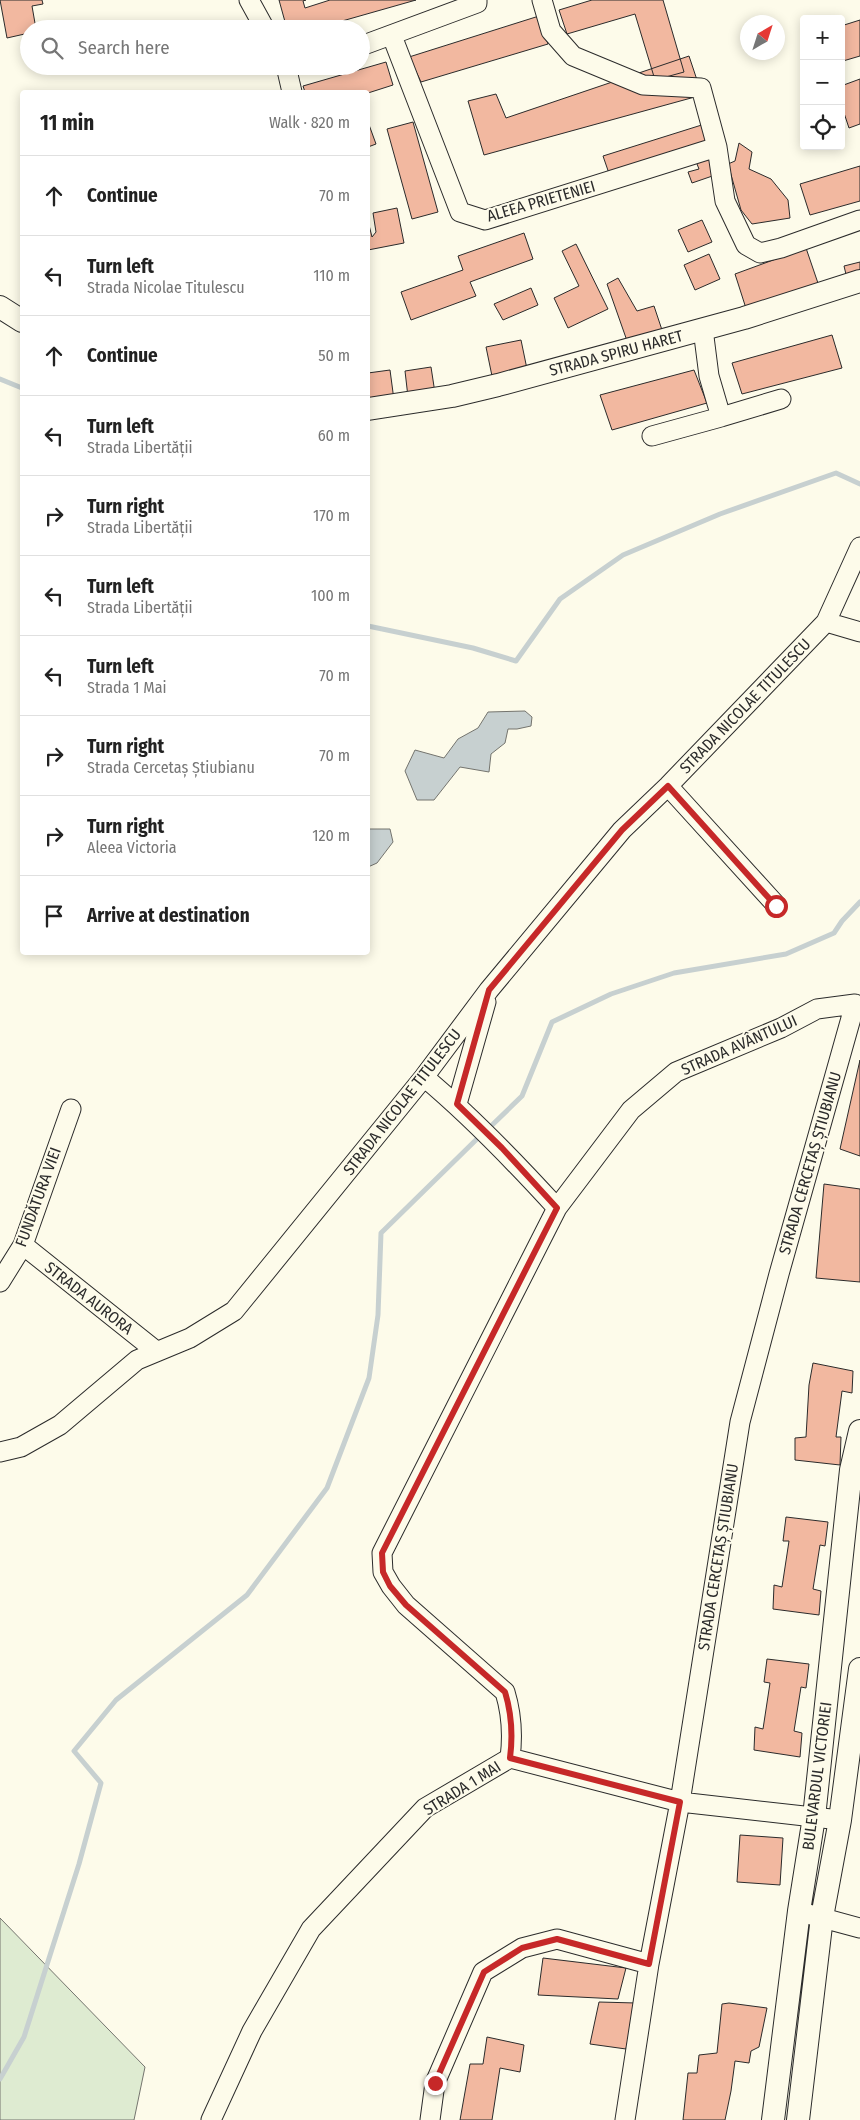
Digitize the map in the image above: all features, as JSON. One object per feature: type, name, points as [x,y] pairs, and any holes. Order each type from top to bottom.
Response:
[{"type":"main road","name":"STRADA SPIRU HARET","points":[[370,409],[452,396],[744,318],[860,281]]},
{"type":"main road","points":[[0,307],[20,320]]},
{"type":"main road","name":"BULEVARDUL VICTORIEI","points":[[773,2120],[799,1911],[814,1817],[852,1470],[860,1431]]},
{"type":"main road","name":"BULEVARDUL VICTORIEI","points":[[798,2120],[822,1917],[840,1820],[860,1668]]},
{"type":"street","points":[[249,0],[260,20]]},
{"type":"street","points":[[542,0],[551,31],[573,56],[643,85],[701,88],[717,147],[725,201],[746,245],[760,254],[860,220]]},
{"type":"street","points":[[370,43],[481,1]]},
{"type":"street","name":"ALEEA PRIETENIEI","points":[[392,36],[460,212],[485,220],[717,147]]},
{"type":"street","points":[[292,75],[292,90]]},
{"type":"street","points":[[703,329],[709,376],[721,417]]},
{"type":"street","points":[[652,436],[781,398]]},
{"type":"street","name":"STRADA NICOLAE TITULESCU","points":[[0,1452],[21,1447],[60,1425],[136,1360],[190,1338],[234,1311],[424,1077],[489,990],[622,830],[668,786],[826,622],[860,547]]},
{"type":"street","points":[[826,622],[860,632]]},
{"type":"street","points":[[668,786],[776,906]]},
{"type":"street","points":[[457,1104],[489,990]]},
{"type":"street","name":"STRADA AVÂNTULUI","points":[[510,1758],[513,1737],[510,1709],[505,1692],[406,1605],[390,1586],[383,1572],[382,1553],[557,1208],[631,1110],[676,1072],[781,1028],[818,1009],[857,1005]]},
{"type":"street","name":"STRADA CERCETAȘ ȘTIUBIANU","points":[[625,2120],[649,1964],[680,1802],[740,1422],[778,1274],[857,1005]]},
{"type":"street","points":[[424,1077],[457,1104],[502,1148],[557,1208]]},
{"type":"street","name":"FUNDĂTURA VIEI","points":[[0,1282],[23,1245],[71,1109]]},
{"type":"street","name":"STRADA AURORA","points":[[23,1245],[156,1351]]},
{"type":"street","name":"STRADA 1 MAI","points":[[211,2120],[252,2031],[311,1928],[425,1808],[510,1758],[680,1802],[840,1820]]},
{"type":"street","points":[[799,1911],[859,1924]]},
{"type":"street","points":[[430,2120],[435,2083],[484,1972],[522,1948],[557,1939],[649,1964]]},
{"type":"green space","points":[[0,1918],[145,2067],[134,2120],[0,2120]]},
{"type":"shaded area","points":[[525,711],[532,717],[531,726],[508,729],[505,743],[491,754],[489,772],[460,767],[434,800],[417,800],[405,771],[415,750],[444,758],[458,739],[478,728],[488,712]]},
{"type":"shaded area","points":[[370,829],[390,829],[393,842],[377,863],[370,866]]},
{"type":"building","points":[[0,0],[42,0],[43,4],[32,6],[34,20],[20,20],[20,35],[7,38]]},
{"type":"building","points":[[279,0],[306,0],[303,1],[305,8],[330,0],[416,0],[346,20],[285,20]]},
{"type":"building","points":[[592,0],[663,0],[684,72],[655,80],[635,14],[567,34],[559,10]]},
{"type":"building","points":[[539,16],[548,44],[421,82],[409,57]]},
{"type":"building","points":[[860,20],[860,56],[845,60],[845,60],[845,25]]},
{"type":"building","points":[[689,56],[702,95],[484,155],[468,101],[496,94],[506,118]]},
{"type":"building","points":[[386,62],[393,85],[370,92],[370,90],[304,90],[303,86],[341,75],[370,75],[370,67]]},
{"type":"building","points":[[860,79],[860,124],[849,128],[845,116],[845,85]]},
{"type":"building","points":[[413,122],[438,212],[412,219],[387,129]]},
{"type":"building","points":[[708,123],[724,172],[692,183],[688,172],[699,169],[695,159],[613,185],[603,156]]},
{"type":"building","points":[[370,128],[376,144],[370,146]]},
{"type":"building","points":[[739,143],[752,152],[749,169],[771,179],[788,200],[790,218],[752,224],[741,210],[728,164],[735,161]]},
{"type":"building","points":[[860,166],[860,201],[810,215],[800,184]]},
{"type":"building","points":[[397,208],[404,243],[370,250],[370,229],[372,237],[376,232],[373,213]]},
{"type":"building","points":[[702,220],[712,242],[688,252],[678,230]]},
{"type":"building","points":[[524,233],[533,259],[470,282],[476,296],[411,320],[401,292],[463,270],[458,256]]},
{"type":"building","points":[[576,244],[608,309],[568,328],[554,298],[579,286],[562,251]]},
{"type":"building","points":[[806,248],[821,292],[751,324],[735,274]]},
{"type":"building","points":[[709,254],[720,279],[695,290],[684,265]]},
{"type":"building","points":[[860,262],[860,288],[850,291],[844,266]]},
{"type":"building","points":[[618,278],[637,311],[654,306],[664,336],[632,355],[607,284]]},
{"type":"building","points":[[531,288],[538,305],[503,320],[494,304]]},
{"type":"building","points":[[832,335],[842,368],[742,394],[732,363]]},
{"type":"building","points":[[521,340],[527,369],[492,376],[486,347]]},
{"type":"building","points":[[431,367],[435,393],[408,397],[405,371]]},
{"type":"building","points":[[390,370],[394,400],[370,404],[370,373]]},
{"type":"building","points":[[694,370],[707,403],[612,430],[600,395]]},
{"type":"building","points":[[860,1060],[860,1156],[840,1149]]},
{"type":"building","points":[[824,1184],[860,1189],[860,1282],[816,1278]]},
{"type":"building","points":[[813,1363],[853,1371],[852,1393],[842,1391],[836,1437],[841,1437],[840,1465],[795,1460],[795,1438],[806,1437],[809,1385]]},
{"type":"building","points":[[786,1517],[828,1522],[825,1546],[820,1545],[813,1589],[821,1591],[819,1615],[773,1609],[774,1585],[782,1587],[789,1541],[783,1541]]},
{"type":"building","points":[[767,1659],[809,1664],[806,1688],[801,1687],[794,1731],[802,1733],[800,1757],[754,1750],[755,1727],[763,1729],[770,1683],[764,1682]]},
{"type":"building","points":[[740,1835],[783,1838],[780,1885],[737,1882]]},
{"type":"building","points":[[543,1958],[626,1968],[618,1999],[538,1995]]},
{"type":"building","points":[[599,2002],[636,2003],[626,2049],[590,2044]]},
{"type":"building","points":[[729,2003],[767,2008],[759,2047],[751,2051],[749,2063],[735,2061],[725,2120],[683,2120],[688,2073],[697,2073],[699,2055],[717,2053],[722,2004]]},
{"type":"building","points":[[487,2037],[524,2045],[520,2072],[500,2068],[492,2120],[460,2120],[470,2064],[483,2064]]},
{"type":"waterway","points":[[0,379],[20,387]]},
{"type":"waterway","points":[[370,626],[473,648],[516,661],[560,599],[623,555],[720,514],[836,473],[860,484]]},
{"type":"waterway","points":[[488,1129],[522,1096],[552,1022],[611,994],[674,973],[786,954],[834,933],[842,921],[860,902]]},
{"type":"waterway","points":[[0,2079],[24,2037],[79,1864],[101,1783],[74,1751],[116,1700],[247,1595],[327,1488],[369,1378],[378,1315],[381,1233],[481,1135]]},
{"type":"route","points":[[435,2083],[484,1972],[522,1948],[557,1939],[649,1964],[680,1802],[510,1758],[513,1737],[510,1709],[505,1692],[406,1605],[390,1586],[383,1572],[382,1553],[557,1208],[502,1148],[457,1104],[489,990],[622,830],[668,786],[776,906]]}]
